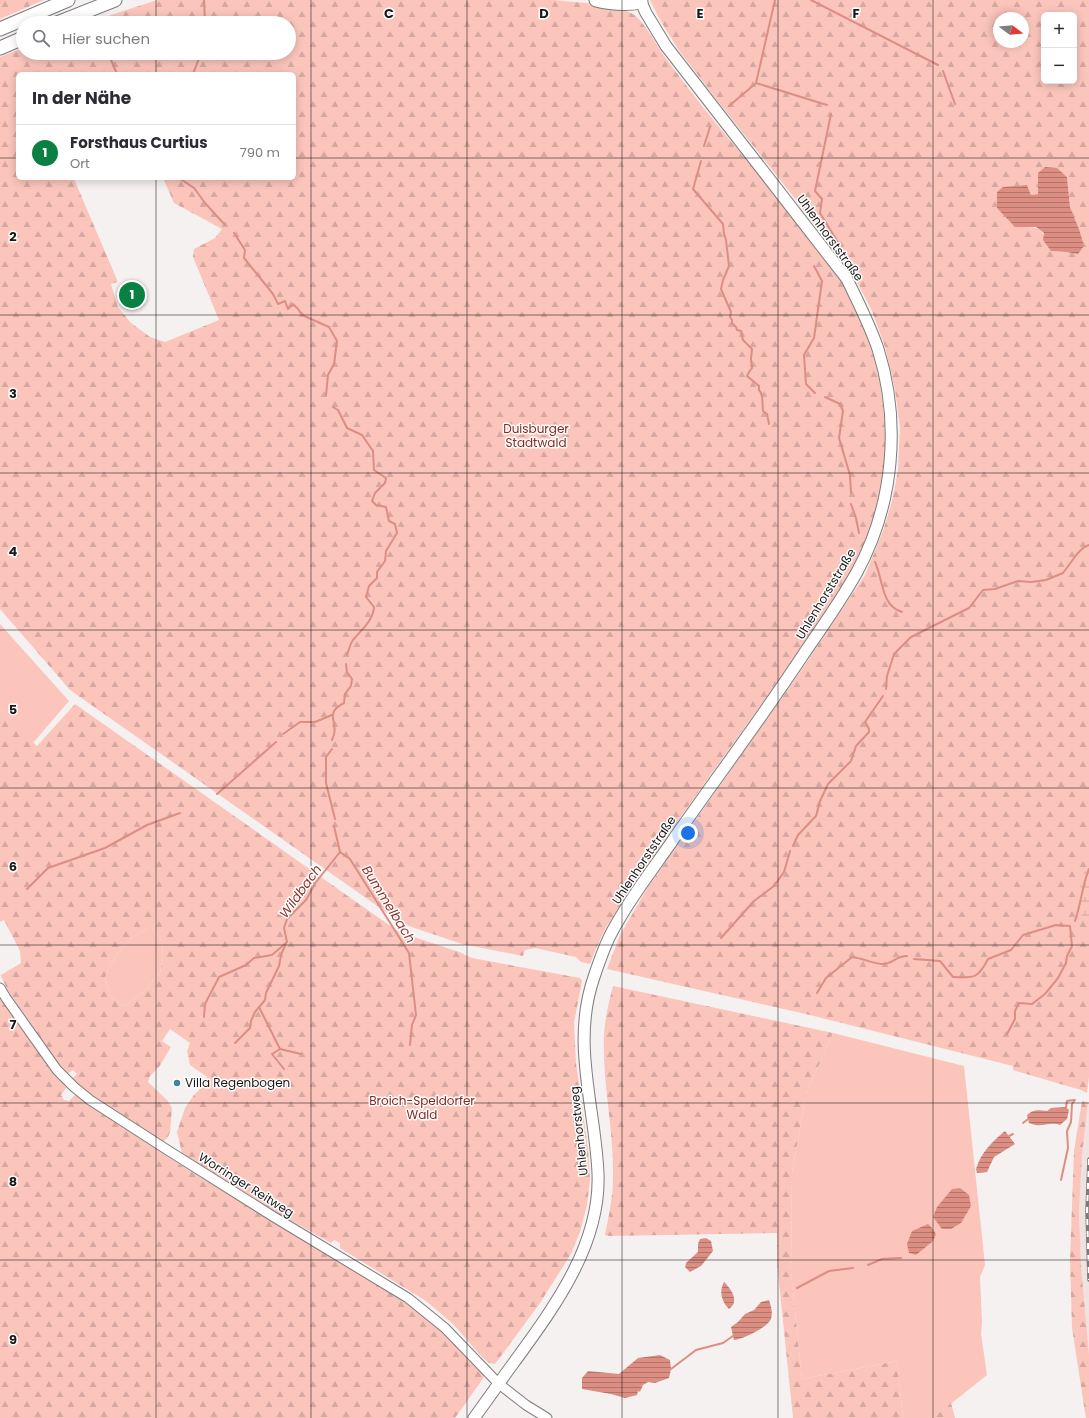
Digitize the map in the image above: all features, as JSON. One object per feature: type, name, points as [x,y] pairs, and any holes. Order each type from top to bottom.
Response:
[{"type":"highway","points":[[30,16],[68,0]]},
{"type":"highway","points":[[75,16],[115,0]]},
{"type":"highway","points":[[596,0],[612,4],[627,4],[640,1]]},
{"type":"highway","points":[[0,29],[16,22]]},
{"type":"highway","points":[[0,48],[16,41]]},
{"type":"main road","name":"Uhlenhorststraße","points":[[612,932],[652,870],[721,770],[794,669],[858,570],[876,530],[883,504],[891,446],[891,416],[878,350],[865,317],[847,279],[666,46],[640,1]]},
{"type":"main road","name":"Uhlenhorstweg","points":[[474,1418],[563,1292],[580,1257],[589,1233],[596,1206],[598,1177],[596,1146],[584,1066],[584,1025],[587,1000],[612,932]]},
{"type":"street","name":"Worringer Reitweg","points":[[0,988],[57,1070],[74,1088],[110,1113],[254,1205],[408,1298],[445,1328],[499,1384],[526,1405],[547,1418]]},
{"type":"shaded area","points":[[1045,167],[1057,168],[1067,177],[1070,207],[1084,246],[1078,254],[1051,251],[1043,240],[1044,233],[1036,227],[1015,227],[997,208],[997,192],[1003,187],[1027,185],[1031,195],[1038,194],[1038,173]]},
{"type":"shaded area","points":[[1088,1102],[1089,1354],[1081,1266],[1079,1211],[1082,1155]]},
{"type":"shaded area","points":[[1066,1107],[1069,1110],[1067,1119],[1060,1125],[1034,1125],[1029,1123],[1027,1115],[1034,1111],[1047,1111],[1051,1108]]},
{"type":"shaded area","points":[[1005,1131],[1015,1144],[994,1157],[987,1172],[977,1173],[976,1169],[978,1163],[984,1152]]},
{"type":"shaded area","points":[[960,1188],[969,1195],[971,1206],[961,1223],[951,1229],[942,1229],[933,1217],[937,1207],[952,1189]]},
{"type":"shaded area","points":[[928,1224],[936,1234],[933,1241],[916,1255],[909,1253],[907,1244],[912,1231]]},
{"type":"shaded area","points":[[706,1238],[711,1241],[713,1251],[701,1266],[690,1272],[685,1267],[686,1263],[698,1252],[698,1244],[700,1239]]},
{"type":"shaded area","points":[[724,1282],[732,1292],[734,1299],[732,1306],[729,1309],[724,1303],[721,1292]]},
{"type":"shaded area","points":[[769,1300],[772,1314],[769,1322],[765,1326],[743,1338],[734,1340],[731,1327],[745,1314],[754,1310],[761,1302]]},
{"type":"shaded area","points":[[660,1355],[670,1360],[671,1369],[669,1378],[655,1383],[648,1382],[643,1385],[640,1392],[638,1391],[637,1395],[625,1398],[582,1389],[582,1378],[588,1371],[619,1374],[638,1358]]},
{"type":"green space","points":[[0,0],[44,0],[0,19]]},
{"type":"green space","name":"Duisburger Stadtwald","points":[[157,0],[554,0],[614,7],[636,16],[688,88],[731,142],[811,237],[833,267],[855,308],[867,335],[881,392],[885,421],[883,479],[877,508],[871,527],[864,545],[846,580],[814,629],[667,836],[614,914],[604,931],[590,964],[581,962],[576,957],[535,948],[525,950],[523,956],[462,944],[403,924],[70,690],[0,609],[0,57],[16,51],[16,60],[296,60],[296,16],[108,16]],"holes":[[[16,72],[296,72],[296,180],[164,180],[174,203],[222,229],[215,238],[194,249],[193,257],[219,320],[165,342],[150,337],[131,323],[118,307],[111,284],[118,282],[74,180],[16,180]]]},
{"type":"green space","points":[[650,0],[1089,0],[1089,1077],[1087,1093],[1013,1070],[1013,1066],[810,1015],[607,969],[620,935],[648,887],[798,675],[865,575],[883,531],[892,501],[898,470],[900,427],[895,390],[885,347],[872,311],[853,274],[678,49],[660,20]],"holes":[[[1067,176],[1070,207],[1079,229],[1067,252],[1051,251],[1042,232],[1030,227],[1015,227],[1027,185],[1031,195],[1038,194],[1038,184]]]},
{"type":"green space","points":[[0,624],[69,701],[33,743],[0,708]]},
{"type":"green space","name":"Broich-Speldorfer Wald","points":[[75,704],[399,932],[459,952],[472,958],[580,978],[582,981],[574,1023],[576,1063],[588,1149],[590,1179],[587,1205],[580,1232],[571,1254],[540,1303],[495,1364],[489,1363],[483,1358],[453,1324],[426,1301],[340,1248],[340,1243],[334,1240],[331,1243],[274,1211],[182,1153],[177,1132],[185,1108],[201,1088],[207,1077],[190,1065],[187,1051],[190,1043],[170,1029],[162,1041],[171,1047],[159,1067],[150,1076],[148,1082],[167,1100],[172,1108],[170,1132],[168,1137],[163,1142],[99,1101],[71,1080],[77,1074],[73,1070],[67,1074],[63,1071],[7,989],[0,974],[1,975],[21,963],[20,951],[4,920],[0,922],[0,708],[37,746]],"holes":[[[148,928],[152,928],[162,941],[163,956],[160,973],[143,992],[125,1006],[111,997],[105,978],[110,966],[130,939]]]},
{"type":"green space","points":[[1089,864],[1089,922],[1085,923],[1079,910],[1081,879]]},
{"type":"green space","points":[[148,928],[152,928],[162,941],[163,956],[160,973],[143,992],[125,1006],[111,997],[105,978],[110,966],[130,939]]},
{"type":"green space","points":[[613,986],[833,1033],[806,1094],[792,1173],[791,1272],[802,1379],[897,1361],[903,1418],[793,1418],[777,1263],[777,1233],[605,1235],[612,1199],[613,1159],[605,1070],[604,1034],[606,1016]]},
{"type":"green space","points":[[0,995],[43,1059],[65,1084],[66,1088],[61,1095],[64,1100],[69,1101],[76,1094],[171,1159],[412,1305],[433,1322],[484,1376],[455,1418],[0,1418]]},
{"type":"green space","points":[[833,1033],[964,1066],[985,1265],[980,1277],[982,1322],[981,1334],[987,1375],[933,1418],[903,1418],[897,1361],[802,1379],[791,1272],[792,1173],[806,1094]]},
{"type":"green space","points":[[1082,1101],[1088,1102],[1082,1155],[1079,1211],[1081,1266],[1089,1354],[1089,1418],[1086,1418],[1072,1328],[1070,1260],[1074,1151]]},
{"type":"green space","points":[[951,1403],[955,1418],[933,1418]]},
{"type":"waterway","name":"Bummelbach","points":[[204,0],[205,16]]},
{"type":"waterway","points":[[775,0],[756,83],[827,105]]},
{"type":"waterway","points":[[811,0],[938,65]]},
{"type":"waterway","points":[[111,60],[116,72]]},
{"type":"waterway","name":"Bummelbach","points":[[194,72],[198,60]]},
{"type":"waterway","points":[[943,71],[955,104]]},
{"type":"waterway","points":[[729,106],[755,84]]},
{"type":"waterway","points":[[831,114],[815,191],[822,199],[820,213],[839,244]]},
{"type":"waterway","points":[[704,146],[710,127]]},
{"type":"waterway","points":[[701,161],[693,189],[723,224],[729,266],[721,289],[731,312],[730,317],[732,323],[737,330],[741,331],[743,340],[752,349],[752,368],[747,376],[759,386],[762,397],[763,411],[767,414],[769,424]]},
{"type":"waterway","name":"Bummelbach","points":[[182,180],[194,188],[205,203],[225,225]]},
{"type":"waterway","name":"Bummelbach","points":[[234,233],[245,250],[244,258],[273,294],[278,304],[285,301],[288,309],[293,304],[302,315],[329,327],[337,341],[334,364],[328,375],[326,395]]},
{"type":"waterway","points":[[814,266],[822,281],[814,338],[804,355],[806,384],[815,393]]},
{"type":"waterway","points":[[825,397],[840,404],[843,411],[839,438],[850,475],[851,493]]},
{"type":"waterway","name":"Bummelbach","points":[[333,407],[338,410],[347,428],[362,435],[373,451],[374,470],[386,478],[385,483],[375,493],[372,501],[376,505],[386,507],[389,521],[395,524],[397,533],[386,551],[385,561],[377,572],[377,578],[369,586],[366,597],[374,607],[372,617],[350,645],[347,655]]},
{"type":"waterway","points":[[851,504],[859,533]]},
{"type":"waterway","points":[[886,689],[887,676],[894,654],[911,637],[969,608],[983,590],[995,589],[1018,581],[1031,582],[1046,580],[1063,573],[1077,554],[1089,545]]},
{"type":"waterway","points":[[875,562],[886,598],[895,609],[902,612]]},
{"type":"waterway","name":"Bummelbach","points":[[332,740],[335,729],[333,715],[334,711],[344,703],[345,694],[351,686],[352,679],[347,672],[346,664]]},
{"type":"waterway","points":[[793,846],[798,835],[816,816],[820,801],[828,784],[851,761],[856,746],[869,732],[865,722],[883,696]]},
{"type":"waterway","points":[[283,734],[300,722],[315,722],[332,715]]},
{"type":"waterway","points":[[217,794],[276,742]]},
{"type":"waterway","name":"Bummelbach","points":[[332,749],[326,757],[326,783],[335,819]]},
{"type":"waterway","points":[[27,889],[48,868],[105,848],[147,825],[180,813]]},
{"type":"waterway","name":"Bummelbach","points":[[334,826],[340,852],[350,859],[409,953],[416,1015],[412,1025],[410,1045]]},
{"type":"waterway","points":[[721,938],[754,901],[774,886],[784,872],[790,851]]},
{"type":"waterway","name":"Wildbach","points":[[204,1017],[205,1004],[219,977],[246,965],[254,958],[272,955],[287,942],[284,928],[287,919],[306,900],[316,882],[340,852]]},
{"type":"waterway","points":[[1075,921],[1089,869]]},
{"type":"waterway","points":[[914,959],[940,961],[953,977],[971,977],[978,974],[988,959],[1011,950],[1023,935],[1056,925],[1070,926],[1072,946],[1067,956],[1066,963],[1058,978],[1045,994],[1032,1004],[1019,1003],[1015,1011],[1015,1019],[1007,1034]]},
{"type":"waterway","points":[[235,1043],[250,1028],[255,1012],[265,1000],[266,993],[279,966],[281,955],[286,943]]},
{"type":"waterway","points":[[817,993],[826,978],[852,957],[875,963],[886,964],[900,957],[907,956]]},
{"type":"waterway","points":[[259,1007],[280,1049],[301,1054]]},
{"type":"waterway","points":[[280,1049],[272,1054],[284,1069]]},
{"type":"waterway","points":[[1066,1107],[1067,1101],[1074,1100]]},
{"type":"waterway","points":[[1061,1180],[1068,1148],[1067,1131],[1071,1122],[1072,1104],[1075,1100]]},
{"type":"waterway","points":[[1023,1123],[1028,1119]]},
{"type":"waterway","points":[[1009,1136],[1013,1134]]},
{"type":"waterway","points":[[868,1265],[882,1259],[901,1258]]},
{"type":"waterway","points":[[797,1288],[829,1271],[853,1268]]},
{"type":"waterway","points":[[671,1369],[696,1350],[723,1343],[733,1336]]},
{"type":"railway","points":[[1089,1159],[1087,1211],[1089,1280]]},
{"type":"place","name":"Forsthaus Curtius","points":[[132,295]]},
{"type":"place","name":"Villa Regenbogen","points":[[177,1083]]}]
